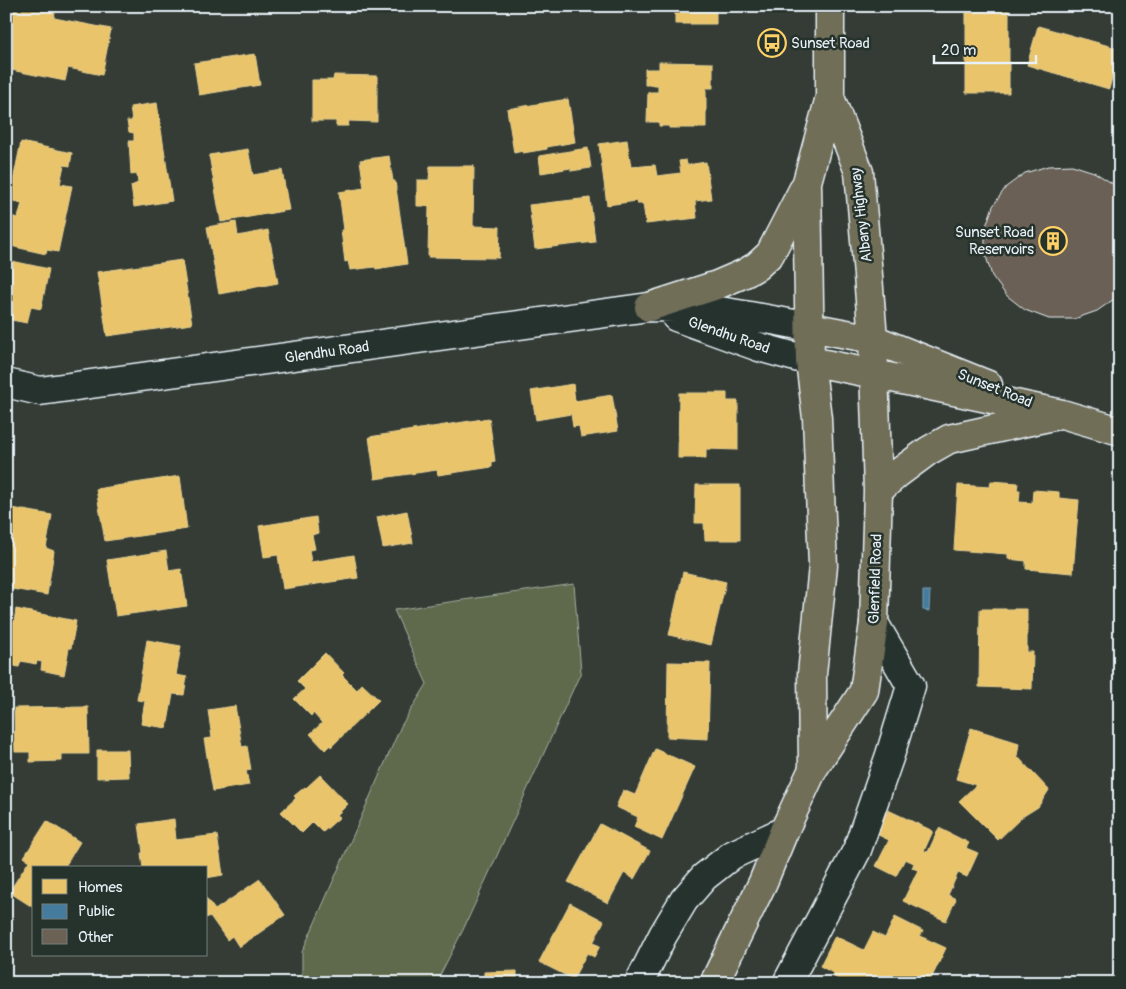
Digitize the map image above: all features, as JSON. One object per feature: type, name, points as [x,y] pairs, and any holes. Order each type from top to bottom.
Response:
[{"type":"main road","name":"Albany Highway","points":[[810,361],[807,182],[830,96],[830,6]]},
{"type":"main road","name":"Albany Highway","points":[[830,96],[859,172],[873,338],[874,374]]},
{"type":"main road","points":[[649,307],[717,285],[757,266],[770,254],[807,182]]},
{"type":"main road","name":"Sunset Road","points":[[810,327],[873,338],[1062,414]]},
{"type":"main road","name":"Sunset Road","points":[[810,361],[1062,414],[1120,431]]},
{"type":"main road","name":"Glenfield Road","points":[[810,361],[816,418],[823,566],[812,674],[813,769]]},
{"type":"main road","name":"Glenfield Road","points":[[714,983],[763,882],[813,769],[864,691],[874,623],[878,491],[874,374]]},
{"type":"main road","points":[[878,491],[897,474],[949,438],[1062,414]]},
{"type":"street","name":"Glendhu Road","points":[[649,307],[759,347],[810,361]]},
{"type":"street","name":"Glendhu Road","points":[[6,383],[40,391],[649,307],[701,308],[810,327]]},
{"type":"street","points":[[787,983],[857,850],[890,755],[911,686],[874,623]]},
{"type":"street","points":[[639,983],[663,935],[684,900],[704,877],[732,855],[784,831]]},
{"type":"green space","points":[[574,584],[581,672],[463,930],[436,983],[302,983],[302,952],[401,726],[427,684],[394,610]]},
{"type":"building: Homes","points":[[23,6],[56,6],[54,18],[111,29],[102,75],[68,68],[65,81],[6,69],[6,21],[10,22],[13,9],[22,11]]},
{"type":"building: Homes","points":[[253,6],[286,6],[287,9],[253,10]]},
{"type":"building: Homes","points":[[349,6],[371,6],[349,10]]},
{"type":"building: Homes","points":[[558,6],[613,6],[613,11],[558,11]]},
{"type":"building: Homes","points":[[675,6],[716,6],[716,24],[675,24]]},
{"type":"building: Homes","points":[[966,8],[1009,8],[1009,93],[966,93]]},
{"type":"building: Homes","points":[[1038,26],[1120,49],[1109,89],[1027,65]]},
{"type":"building: Homes","points":[[255,54],[260,85],[199,95],[194,63]]},
{"type":"building: Homes","points":[[659,62],[713,63],[713,88],[706,88],[706,128],[669,128],[669,126],[659,126],[659,122],[647,122],[648,92],[658,92],[658,85],[645,85],[645,69],[659,69]]},
{"type":"building: Homes","points":[[334,75],[377,76],[377,122],[349,121],[348,126],[336,126],[336,121],[312,121],[312,80],[333,80]]},
{"type":"building: Homes","points":[[568,99],[575,142],[547,147],[547,149],[514,153],[507,109]]},
{"type":"building: Homes","points":[[157,103],[172,201],[134,207],[131,186],[138,183],[137,174],[131,175],[129,141],[134,141],[134,133],[129,132],[127,121],[132,121],[130,107]]},
{"type":"building: Homes","points":[[627,140],[631,167],[655,165],[657,176],[681,173],[679,161],[686,160],[687,165],[706,162],[711,199],[695,201],[697,218],[646,224],[643,204],[637,204],[637,201],[607,205],[599,144]]},
{"type":"building: Homes","points":[[21,142],[72,153],[70,166],[64,165],[60,184],[72,186],[58,252],[47,250],[46,254],[6,245],[6,215],[18,218],[22,203],[9,200]]},
{"type":"building: Homes","points":[[588,148],[591,168],[571,171],[571,168],[541,173],[539,156]]},
{"type":"building: Homes","points":[[248,149],[253,175],[282,170],[289,210],[221,222],[209,155]]},
{"type":"building: Homes","points":[[389,156],[393,181],[395,181],[407,264],[376,269],[375,267],[350,270],[348,261],[345,262],[341,230],[344,230],[339,192],[364,188],[360,160]]},
{"type":"building: Homes","points":[[430,166],[474,166],[473,226],[500,227],[499,258],[428,257],[429,206],[417,206],[417,180],[429,180]]},
{"type":"building: Homes","points":[[590,198],[595,242],[535,249],[529,205]]},
{"type":"building: Homes","points":[[236,222],[238,236],[268,230],[278,283],[219,294],[207,227]]},
{"type":"building: Homes","points":[[182,260],[192,324],[107,336],[97,272]]},
{"type":"building: Homes","points":[[12,261],[49,269],[41,309],[31,307],[27,323],[6,319],[6,268],[10,269]]},
{"type":"building: Homes","points":[[573,384],[575,401],[612,395],[618,431],[581,437],[579,426],[573,427],[571,414],[536,420],[531,391]]},
{"type":"building: Homes","points":[[679,393],[727,393],[727,401],[738,401],[738,450],[706,449],[706,458],[678,458]]},
{"type":"building: Homes","points":[[489,418],[495,461],[492,462],[492,467],[438,475],[437,470],[375,479],[369,437]]},
{"type":"building: Homes","points":[[180,476],[187,529],[105,541],[96,489]]},
{"type":"building: Homes","points":[[991,481],[1018,483],[1017,490],[1020,490],[1019,502],[1032,503],[1033,490],[1059,492],[1059,498],[1079,500],[1073,573],[1026,569],[1026,561],[1008,559],[1008,554],[954,550],[958,485],[990,487]]},
{"type":"building: Homes","points":[[696,485],[740,485],[740,540],[705,540],[704,523],[695,523]]},
{"type":"building: Homes","points":[[6,507],[52,515],[46,548],[54,551],[47,595],[6,588]]},
{"type":"building: Homes","points":[[407,511],[413,543],[383,548],[377,517]]},
{"type":"building: Homes","points":[[316,517],[318,533],[312,535],[315,549],[309,550],[311,562],[354,555],[358,578],[283,589],[278,555],[264,557],[259,526]]},
{"type":"building: Homes","points":[[166,551],[169,571],[181,569],[187,606],[116,616],[107,560]]},
{"type":"building: Homes","points":[[683,572],[726,582],[711,645],[669,635]]},
{"type":"building: Homes","points":[[16,609],[76,621],[64,675],[41,670],[42,662],[37,661],[36,664],[21,661],[19,667],[6,664],[6,620],[14,622]]},
{"type":"building: Homes","points":[[980,609],[1027,609],[1027,652],[1033,652],[1032,689],[979,687]]},
{"type":"building: Homes","points":[[147,640],[181,646],[176,675],[187,677],[184,695],[173,694],[167,728],[141,724],[145,701],[137,700]]},
{"type":"building: Homes","points":[[325,653],[344,673],[342,675],[357,690],[362,684],[379,700],[331,747],[330,745],[325,750],[310,734],[322,723],[313,713],[311,716],[294,699],[305,689],[297,681]]},
{"type":"building: Homes","points":[[668,662],[710,663],[708,739],[667,737]]},
{"type":"building: Homes","points":[[235,706],[242,747],[247,746],[251,770],[246,771],[249,785],[213,791],[204,739],[212,738],[208,710]]},
{"type":"building: Homes","points":[[88,707],[89,754],[62,754],[62,761],[30,762],[30,752],[15,752],[14,708]]},
{"type":"building: Homes","points":[[971,728],[1019,743],[1017,756],[1049,790],[1038,807],[1022,817],[998,840],[959,801],[976,785],[956,779]]},
{"type":"building: Homes","points":[[655,749],[695,767],[662,840],[634,827],[638,817],[616,807],[623,790],[635,795]]},
{"type":"building: Homes","points":[[97,750],[128,750],[129,777],[97,778]]},
{"type":"building: Homes","points":[[320,775],[348,804],[337,815],[340,817],[323,832],[313,822],[302,833],[281,812],[296,798],[294,796]]},
{"type":"building: Homes","points":[[888,810],[933,831],[924,851],[928,852],[939,828],[969,843],[966,848],[978,853],[967,877],[958,873],[948,895],[956,899],[946,921],[903,901],[918,870],[912,868],[914,863],[905,859],[896,876],[876,866],[889,840],[876,834]]},
{"type":"building: Homes","points":[[174,819],[176,840],[217,835],[223,875],[208,878],[208,866],[143,866],[139,824]]},
{"type":"building: Homes","points":[[47,821],[80,842],[65,866],[32,866],[32,907],[9,892],[29,861],[24,857]]},
{"type":"building: Homes","points":[[600,824],[650,851],[634,879],[624,873],[608,903],[568,882]]},
{"type":"building: Homes","points":[[260,879],[285,915],[239,947],[232,936],[227,940],[210,916],[208,917],[208,901],[215,910]]},
{"type":"building: Homes","points":[[570,903],[604,921],[593,943],[600,946],[594,957],[587,953],[573,979],[539,962]]},
{"type":"building: Homes","points":[[895,917],[923,931],[920,936],[946,948],[929,983],[899,983],[893,980],[892,983],[864,983],[859,980],[858,983],[846,983],[832,976],[833,973],[820,966],[835,936],[864,950],[873,932],[885,938]]},
{"type":"building: Homes","points":[[517,971],[517,979],[521,983],[484,983],[484,972]]},
{"type":"building: Homes","points":[[242,977],[252,983],[239,983]]},
{"type":"building: Public","points":[[923,591],[930,591],[929,611],[923,610]]},
{"type":"building: Other","name":"Sunset Road Reservoirs","points":[[1072,165],[1094,172],[1115,185],[1120,191],[1120,293],[1097,311],[1074,319],[1049,319],[1025,310],[1006,295],[992,276],[985,253],[985,229],[993,206],[1006,187],[1025,173],[1048,166]]},
{"type":"place","name":"Sunset Road","points":[[772,43]]},
{"type":"place","name":"Sunset Road Reservoirs","points":[[1053,241]]}]
